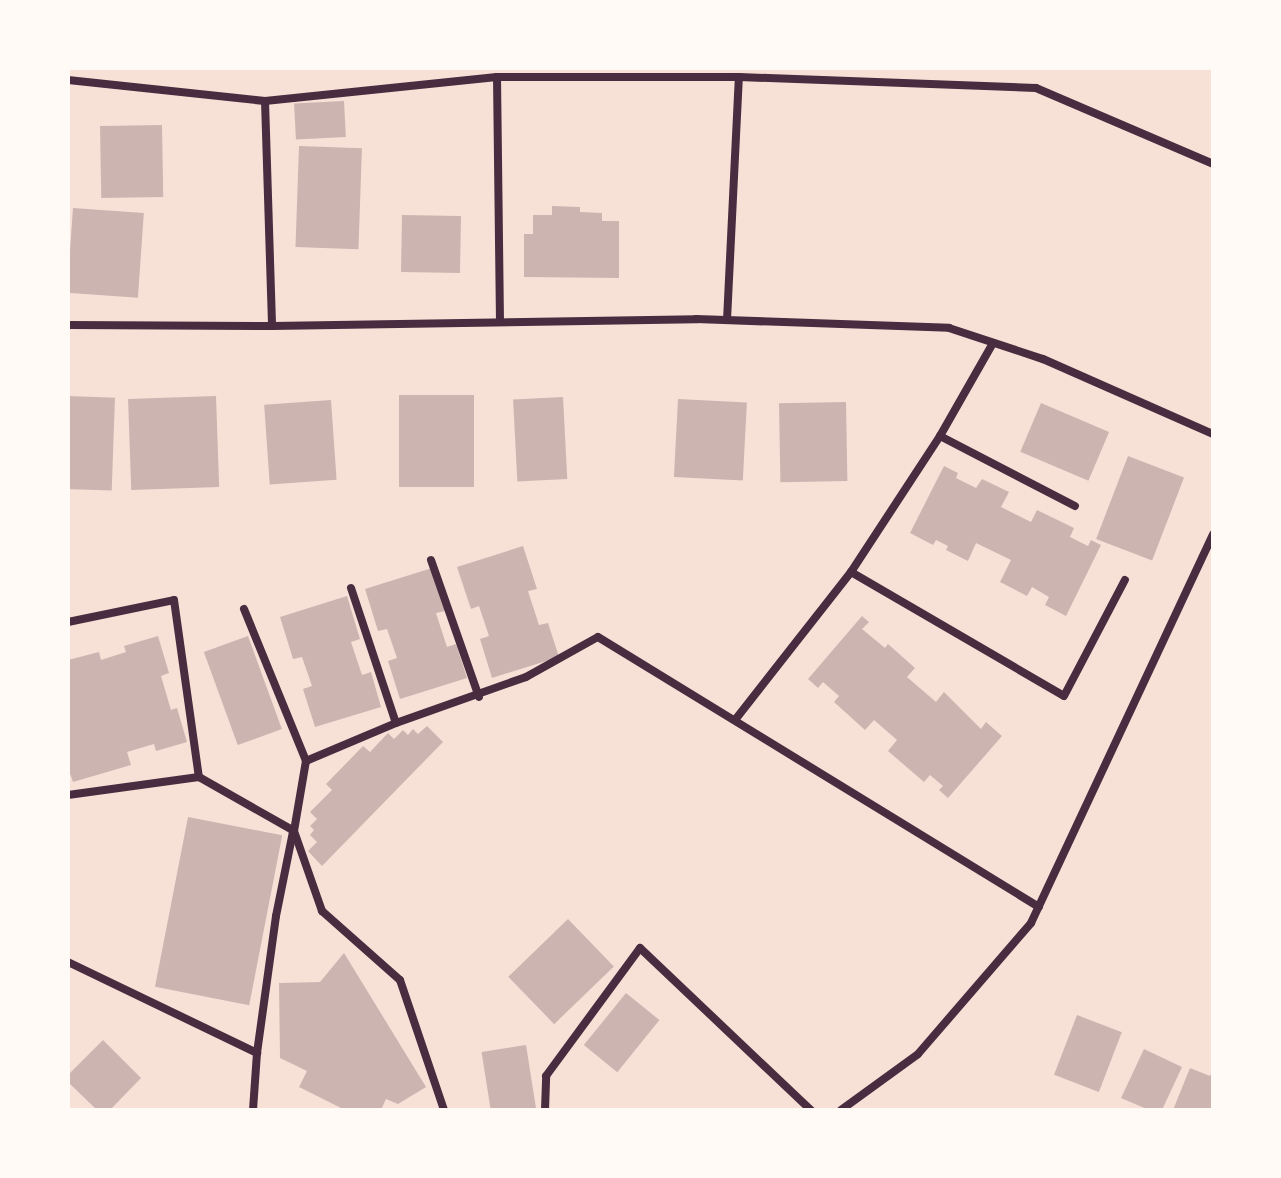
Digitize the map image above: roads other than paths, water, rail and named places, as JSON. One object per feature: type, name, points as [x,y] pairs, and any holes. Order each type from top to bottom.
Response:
[{"type":"street","points":[[497,77],[500,322]]},
{"type":"street","points":[[68,80],[265,101],[497,77],[739,77],[1036,88],[1213,164]]},
{"type":"street","points":[[727,320],[739,77]]},
{"type":"street","points":[[265,101],[272,326]]},
{"type":"street","points":[[68,325],[272,326],[727,320],[949,328],[1043,359],[1213,434]]},
{"type":"street","points":[[735,720],[851,572],[940,436],[993,343]]},
{"type":"street","points":[[940,436],[1075,506]]},
{"type":"street","points":[[841,1110],[918,1054],[1031,923],[1213,534]]},
{"type":"street","points":[[431,560],[479,697]]},
{"type":"street","points":[[851,572],[1064,696],[1125,580]]},
{"type":"street","points":[[351,588],[396,723]]},
{"type":"street","points":[[68,622],[174,600],[199,777]]},
{"type":"street","points":[[244,609],[306,761],[276,916],[257,1053],[253,1110]]},
{"type":"street","points":[[306,761],[396,723],[479,697],[526,677],[598,637],[1039,907]]},
{"type":"street","points":[[68,795],[199,777],[294,831],[322,911],[400,980],[444,1110]]},
{"type":"street","points":[[545,1110],[546,1076],[640,948],[811,1110]]},
{"type":"street","points":[[68,962],[257,1053]]}]
